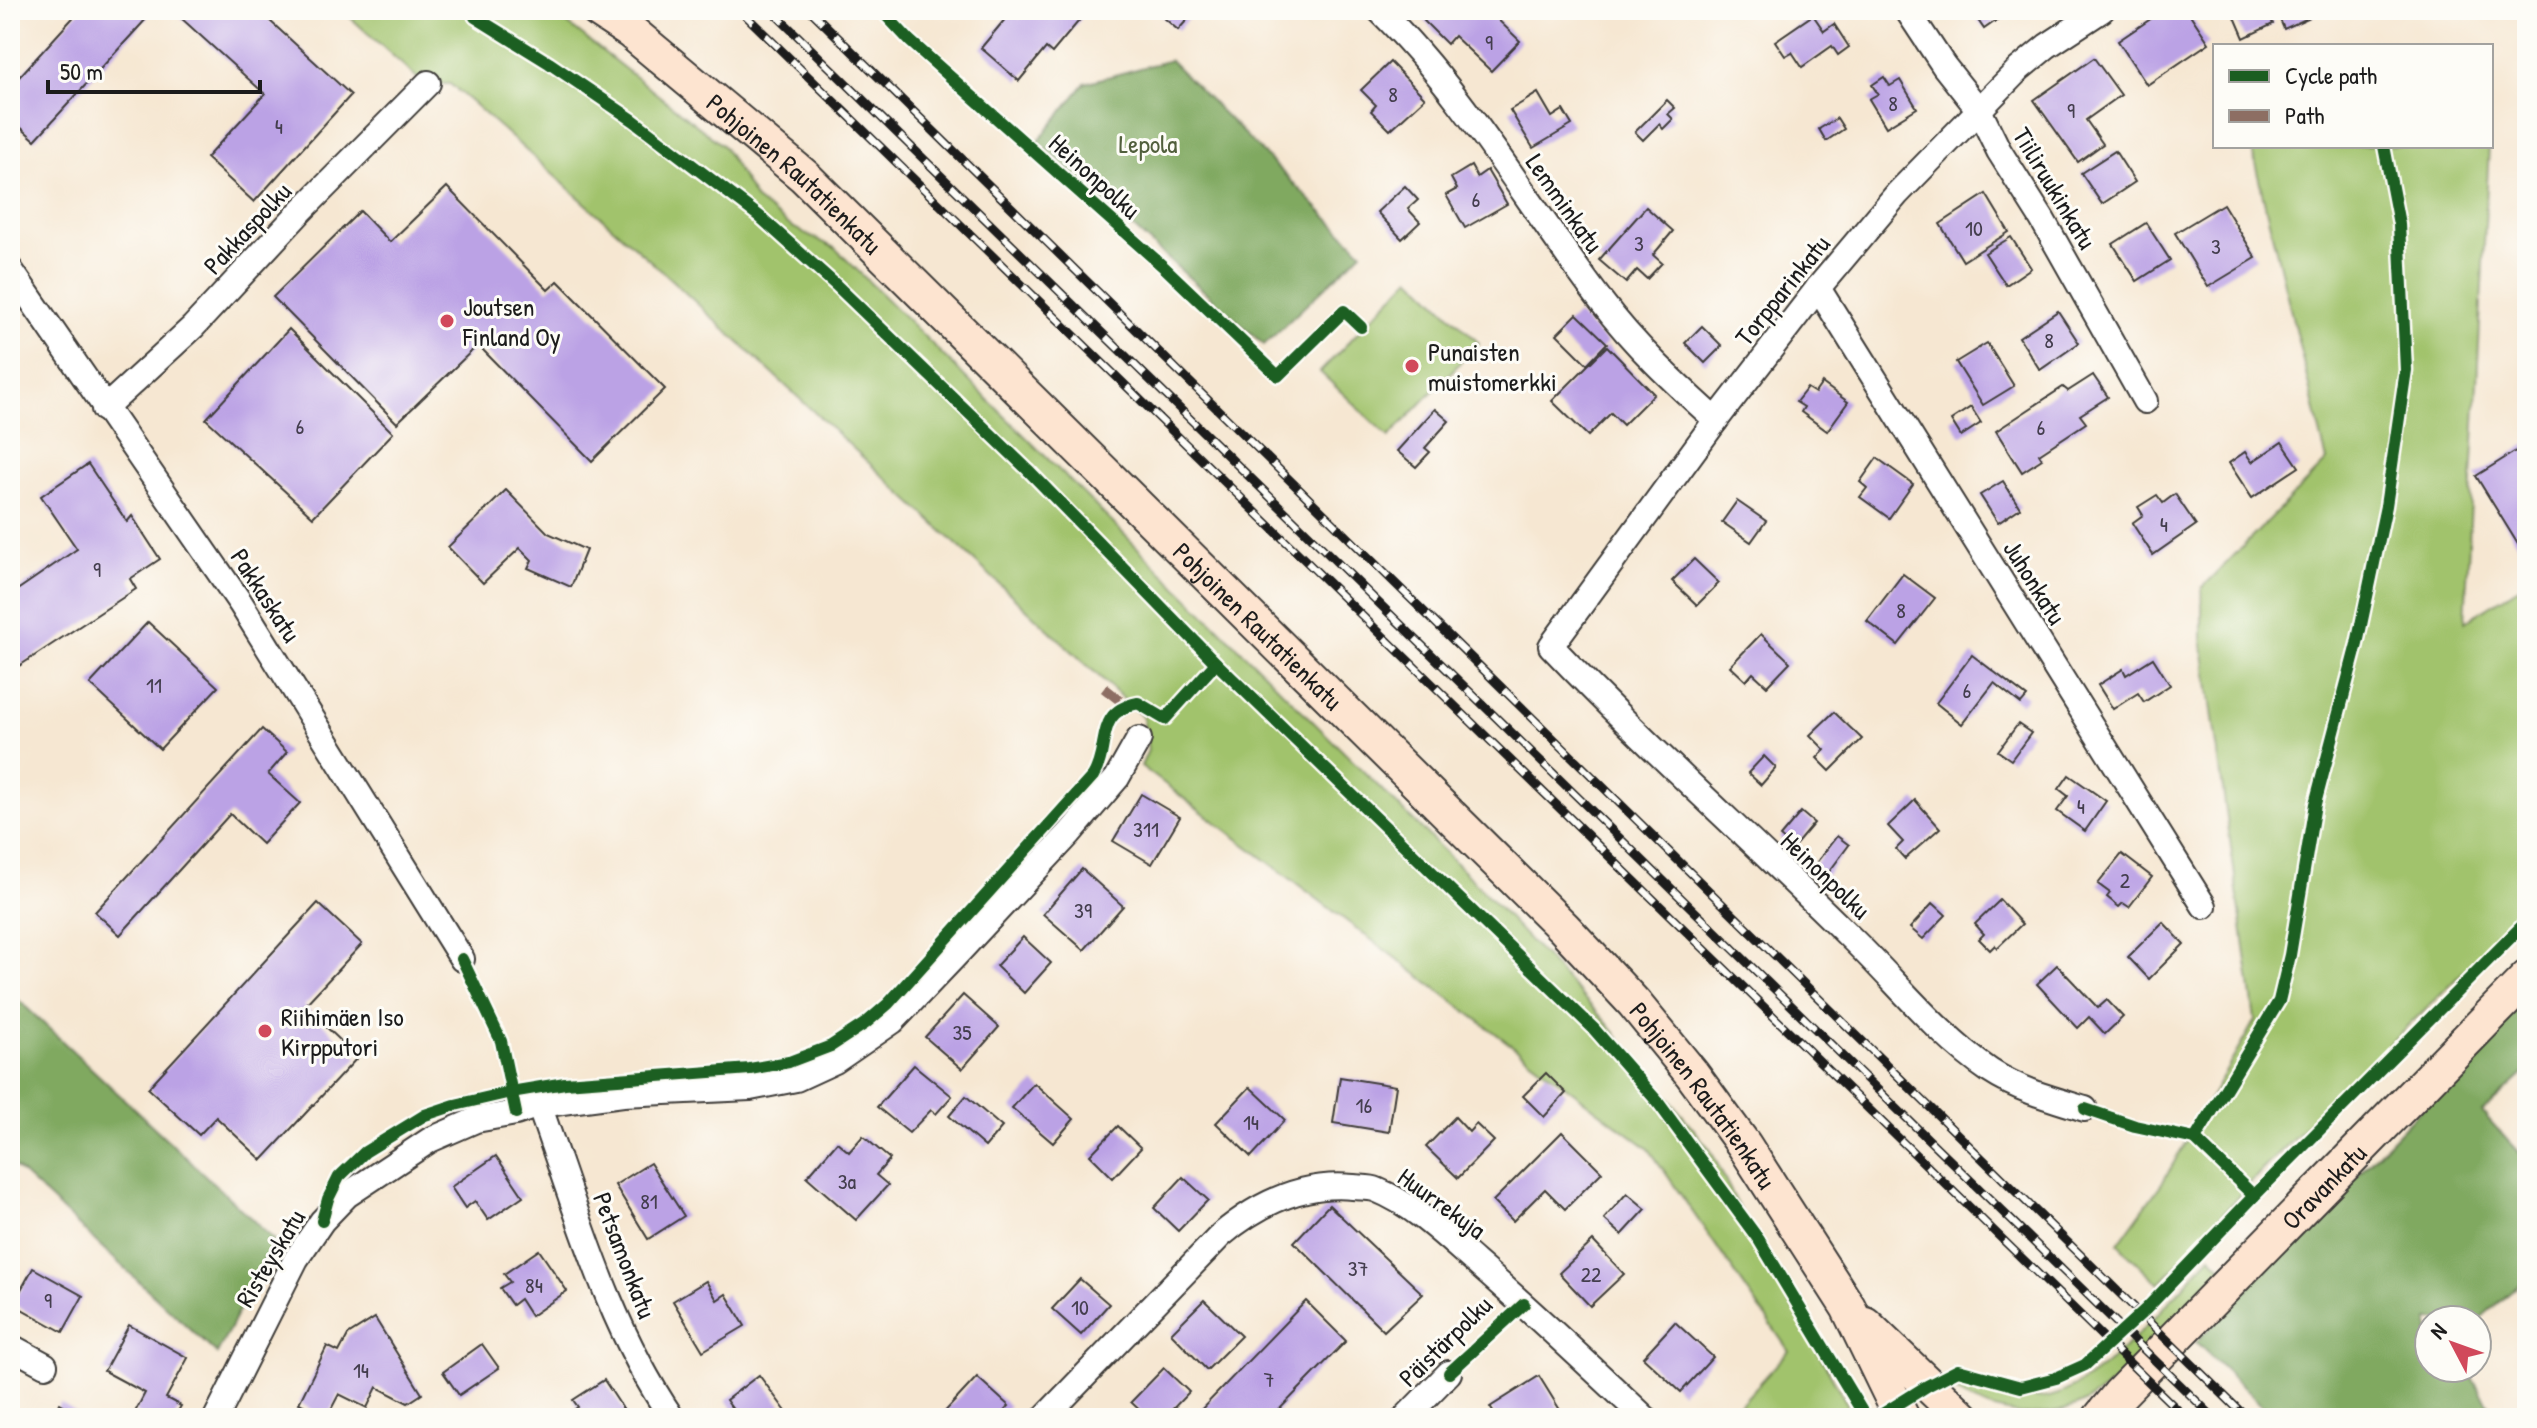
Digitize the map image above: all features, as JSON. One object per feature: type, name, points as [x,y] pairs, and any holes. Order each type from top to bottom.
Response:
[{"type":"street","name":"Pohjoinen Rautatienkatu","points":[[598,10],[652,49],[804,176],[1564,928],[1634,1003],[1744,1145],[1848,1307],[1902,1418]]},
{"type":"street","name":"Lemminkatu","points":[[1379,10],[1439,74],[1602,303],[1667,376],[1716,420]]},
{"type":"street","name":"Tiiliruukinkatu","points":[[1907,10],[1944,66],[1979,110],[1999,151],[2042,219],[2145,401]]},
{"type":"street","name":"Torpparinkatu","points":[[1551,646],[1716,420],[1818,288],[1897,194],[2019,69],[2047,46],[2102,10]]},
{"type":"street","name":"Pakkaspolku","points":[[104,409],[193,327],[300,212],[428,83]]},
{"type":"street","name":"Pakkaskatu","points":[[10,269],[241,604],[462,959]]},
{"type":"street","name":"Juhonkatu","points":[[1818,288],[2204,906]]},
{"type":"street","name":"Heinonpolku","points":[[1551,646],[1608,705],[1959,1044],[1989,1070],[2023,1090],[2085,1109]]},
{"type":"street","name":"Risteyskatu","points":[[216,1418],[296,1259],[322,1221],[347,1195],[430,1140],[476,1120],[516,1113],[539,1105],[623,1094],[750,1088],[796,1079],[835,1061],[893,1021],[945,967],[1117,778],[1139,739]]},
{"type":"street","name":"Oravankatu","points":[[2081,1418],[2110,1406],[2527,978]]},
{"type":"street","name":"Petsamonkatu","points":[[539,1105],[608,1297],[641,1369],[672,1418]]},
{"type":"street","name":"Huurrekuja","points":[[1044,1418],[1221,1235],[1247,1213],[1273,1199],[1302,1190],[1341,1186],[1375,1189],[1433,1225],[1524,1304],[1645,1418]]},
{"type":"street","name":"Pohjoinen Rautatienkatu","points":[[1848,1307],[1963,1418]]},
{"type":"street","points":[[10,1346],[45,1365]]},
{"type":"street","name":"Päistärpolku","points":[[1405,1418],[1449,1373]]},
{"type":"green space","points":[[342,10],[550,10],[723,146],[756,200],[792,227],[835,248],[1469,876],[1607,1023],[1710,1149],[1753,1236],[1855,1418],[1728,1418],[1789,1351],[1649,1149],[1141,766],[1148,750],[1143,717],[664,273],[476,106],[450,84],[424,84]]},
{"type":"green space","name":"Lepola","points":[[1170,60],[1362,252],[1264,345],[1038,142],[1085,83]]},
{"type":"green space","points":[[2253,148],[2489,148],[2465,621],[2527,583],[2527,909],[2263,1169],[2159,1284],[2118,1244],[2164,1180],[2255,1020],[2202,639],[2202,588],[2327,461]]},
{"type":"green space","points":[[1411,277],[1479,343],[1389,437],[1320,372]]},
{"type":"green space","points":[[10,992],[274,1240],[217,1354],[10,1162]]},
{"type":"green space","points":[[2527,999],[2527,1071],[2482,1112],[2527,1162],[2527,1278],[2493,1307],[2493,1304],[2413,1304],[2413,1384],[2476,1384],[2498,1418],[2275,1418],[2196,1342]]},
{"type":"green space","points":[[2211,1256],[2223,1268],[2132,1365],[2093,1397],[2076,1406],[2043,1414],[2012,1413],[1982,1405],[1953,1389],[1958,1381],[2032,1398],[2064,1392],[2110,1361]]},
{"type":"building","points":[[80,10],[140,10],[148,17],[35,140],[10,118],[10,87]]},
{"type":"building","points":[[188,10],[258,10],[351,95],[254,202],[206,158],[265,94],[181,18]]},
{"type":"building","points":[[1028,10],[1088,10],[1052,53],[1046,48],[1019,81],[981,48],[1011,12],[1020,19]]},
{"type":"building","points":[[1155,10],[1196,10],[1178,30]]},
{"type":"building","points":[[1435,10],[1465,10],[1472,18],[1480,10],[1488,10],[1520,41],[1491,71],[1454,36],[1447,44],[1424,21]]},
{"type":"building","points":[[1971,10],[2011,10],[1984,29]]},
{"type":"building","points":[[2164,10],[2187,10],[2209,43],[2147,85],[2118,41]]},
{"type":"building","points":[[2232,10],[2273,10],[2268,12],[2273,24],[2244,38]]},
{"type":"building","points":[[2276,10],[2318,10],[2319,13],[2284,29]]},
{"type":"building","points":[[1813,15],[1824,31],[1834,24],[1849,47],[1838,55],[1832,46],[1802,67],[1792,52],[1785,56],[1775,41]]},
{"type":"building","points":[[2094,58],[2121,95],[2086,120],[2103,144],[2078,162],[2034,100]]},
{"type":"building","points":[[1390,62],[1425,98],[1390,130],[1371,111],[1376,105],[1361,90]]},
{"type":"building","points":[[1884,77],[1890,86],[1900,80],[1917,108],[1886,127],[1869,99],[1878,94],[1872,85]]},
{"type":"building","points":[[1538,93],[1552,117],[1563,110],[1572,125],[1533,148],[1510,110]]},
{"type":"building","points":[[1667,100],[1675,108],[1668,114],[1673,119],[1663,129],[1659,124],[1643,140],[1635,132]]},
{"type":"building","points":[[1837,118],[1844,129],[1826,141],[1819,129]]},
{"type":"building","points":[[2115,151],[2135,182],[2102,204],[2081,173]]},
{"type":"building","points":[[1471,166],[1477,177],[1487,170],[1507,204],[1465,228],[1446,195],[1457,189],[1451,178]]},
{"type":"building","points":[[1405,186],[1418,200],[1408,209],[1420,222],[1402,239],[1377,212]]},
{"type":"building","name":"Joutsen Finland Oy","points":[[447,187],[548,290],[558,281],[665,389],[592,461],[478,345],[397,423],[273,297],[360,211],[390,242]]},
{"type":"building","points":[[1986,194],[2009,232],[1963,261],[1940,224]]},
{"type":"building","points":[[2223,204],[2256,258],[2208,287],[2175,233]]},
{"type":"building","points":[[1646,207],[1673,231],[1653,255],[1662,263],[1647,279],[1637,270],[1626,283],[1599,260]]},
{"type":"building","points":[[2146,223],[2170,260],[2137,281],[2113,244]]},
{"type":"building","points":[[2011,237],[2031,268],[2006,285],[1985,253]]},
{"type":"building","points":[[2058,311],[2079,343],[2040,370],[2019,337]]},
{"type":"building","points":[[1577,314],[1607,343],[1587,364],[1557,334]]},
{"type":"building","points":[[1702,326],[1722,346],[1705,363],[1685,343]]},
{"type":"building","points":[[289,329],[393,433],[313,517],[206,419]]},
{"type":"building","points":[[1987,343],[2014,386],[1983,405],[1956,362]]},
{"type":"building","points":[[1607,346],[1654,394],[1623,425],[1611,413],[1588,436],[1552,401]]},
{"type":"building","points":[[2093,375],[2108,397],[2080,415],[2086,423],[2039,454],[2042,459],[2022,472],[1996,431],[2063,387],[2068,391]]},
{"type":"building","points":[[1822,383],[1848,402],[1827,431],[1801,412],[1804,407],[1796,402],[1807,388],[1815,393]]},
{"type":"building","points":[[1971,407],[1981,423],[1961,436],[1951,420]]},
{"type":"building","points":[[1435,409],[1449,421],[1425,448],[1430,452],[1416,467],[1397,451]]},
{"type":"building","points":[[2282,442],[2299,467],[2252,498],[2229,463],[2245,452],[2252,462]]},
{"type":"building","points":[[2527,444],[2527,559],[2476,476]]},
{"type":"building","points":[[1877,458],[1913,484],[1889,518],[1860,497],[1867,488],[1860,482]]},
{"type":"building","points":[[88,464],[127,522],[132,516],[160,559],[130,579],[136,589],[10,672],[10,595],[77,549],[41,496]]},
{"type":"building","points":[[2003,481],[2020,508],[1998,523],[1980,495]]},
{"type":"building","points":[[506,490],[548,533],[586,550],[571,587],[528,568],[532,560],[520,548],[483,583],[448,547]]},
{"type":"building","points":[[2175,494],[2196,525],[2153,555],[2132,523],[2143,515],[2138,507],[2157,495],[2163,503]]},
{"type":"building","points":[[1737,501],[1766,521],[1751,542],[1722,522]]},
{"type":"building","points":[[1694,559],[1719,583],[1697,605],[1672,581]]},
{"type":"building","points":[[1903,574],[1935,598],[1898,645],[1867,621]]},
{"type":"building","points":[[148,622],[218,687],[160,749],[90,684]]},
{"type":"building","points":[[1761,634],[1790,662],[1767,686],[1753,673],[1746,681],[1730,666]]},
{"type":"building","points":[[1972,655],[2027,697],[2021,704],[1994,683],[1962,724],[1936,703]]},
{"type":"building","points":[[2153,658],[2170,685],[2144,702],[2138,693],[2113,709],[2098,685],[2123,669],[2126,675]]},
{"type":"building","points":[[1834,712],[1862,739],[1830,771],[1817,758],[1825,750],[1810,735]]},
{"type":"building","points":[[2018,724],[2031,733],[2011,760],[1998,751]]},
{"type":"building","points":[[262,729],[287,752],[268,774],[300,803],[262,844],[230,814],[120,935],[95,912]]},
{"type":"building","points":[[1764,756],[1776,768],[1761,785],[1748,773]]},
{"type":"building","points":[[2069,775],[2106,801],[2085,831],[2057,811],[2068,796],[2059,789]]},
{"type":"building","points":[[1141,794],[1180,817],[1152,864],[1113,841]]},
{"type":"building","points":[[1915,800],[1940,828],[1905,859],[1896,849],[1903,842],[1888,826]]},
{"type":"building","points":[[1801,812],[1814,823],[1793,848],[1780,837]]},
{"type":"building","points":[[1837,836],[1849,845],[1826,876],[1813,867]]},
{"type":"building","points":[[2122,854],[2152,877],[2129,907],[2123,903],[2119,907],[2107,897],[2110,893],[2098,884]]},
{"type":"building","points":[[1082,869],[1123,906],[1084,950],[1043,914]]},
{"type":"building","points":[[2000,900],[2022,924],[1997,948],[1995,945],[1990,950],[1979,939],[1984,934],[1975,924]]},
{"type":"building","name":"Riihimäen Iso Kirpputori","points":[[318,903],[362,944],[304,1006],[358,1057],[262,1160],[216,1117],[199,1135],[148,1088]]},
{"type":"building","points":[[1933,903],[1946,915],[1923,939],[1910,928]]},
{"type":"building","points":[[2163,922],[2184,944],[2149,979],[2128,957]]},
{"type":"building","points":[[1023,937],[1051,963],[1024,993],[996,966]]},
{"type":"building","points":[[2057,965],[2098,1008],[2107,1000],[2123,1017],[2105,1034],[2089,1017],[2078,1028],[2037,984]]},
{"type":"building","points":[[963,995],[999,1027],[962,1069],[925,1037]]},
{"type":"building","points":[[914,1065],[952,1096],[936,1114],[931,1110],[909,1133],[877,1107]]},
{"type":"building","points":[[1546,1073],[1566,1093],[1544,1117],[1523,1096]]},
{"type":"building","points":[[1340,1077],[1396,1086],[1389,1132],[1333,1123]]},
{"type":"building","points":[[1034,1083],[1074,1119],[1053,1143],[1012,1108]]},
{"type":"building","points":[[1250,1087],[1285,1120],[1251,1157],[1216,1123]]},
{"type":"building","points":[[966,1096],[1002,1127],[985,1147],[949,1116]]},
{"type":"building","points":[[1455,1117],[1469,1132],[1476,1124],[1494,1141],[1458,1178],[1426,1147]]},
{"type":"building","points":[[1118,1126],[1141,1148],[1113,1178],[1090,1155]]},
{"type":"building","points":[[1562,1132],[1602,1172],[1565,1209],[1545,1189],[1513,1221],[1493,1201]]},
{"type":"building","points":[[863,1136],[890,1159],[876,1175],[888,1185],[856,1220],[807,1177],[837,1142],[849,1152]]},
{"type":"building","points":[[496,1156],[523,1196],[488,1220],[475,1201],[465,1208],[451,1187]]},
{"type":"building","points":[[650,1163],[684,1216],[648,1239],[615,1185]]},
{"type":"building","points":[[1183,1177],[1208,1200],[1178,1231],[1154,1208]]},
{"type":"building","points":[[1627,1193],[1646,1209],[1622,1235],[1604,1219]]},
{"type":"building","points":[[1329,1205],[1423,1294],[1384,1331],[1294,1242]]},
{"type":"building","points":[[1593,1241],[1624,1274],[1590,1306],[1559,1273]]},
{"type":"building","points":[[539,1250],[567,1291],[531,1316],[520,1299],[512,1305],[500,1288],[510,1282],[504,1274]]},
{"type":"building","points":[[33,1268],[83,1296],[63,1332],[13,1304]]},
{"type":"building","points":[[1080,1279],[1109,1304],[1081,1335],[1052,1309]]},
{"type":"building","points":[[706,1281],[717,1300],[726,1294],[745,1326],[703,1351],[673,1301]]},
{"type":"building","points":[[1204,1300],[1241,1336],[1207,1370],[1171,1333]]},
{"type":"building","points":[[1306,1301],[1346,1341],[1271,1418],[1193,1418]]},
{"type":"building","points":[[375,1318],[422,1394],[408,1403],[377,1387],[367,1408],[339,1394],[327,1417],[299,1403],[327,1346],[339,1352],[348,1335]]},
{"type":"building","points":[[1675,1322],[1713,1357],[1681,1392],[1643,1357]]},
{"type":"building","points":[[129,1325],[188,1358],[166,1398],[181,1406],[174,1418],[146,1418],[135,1412],[145,1393],[104,1371]]},
{"type":"building","points":[[482,1344],[499,1368],[459,1395],[443,1372]]},
{"type":"building","points":[[1164,1368],[1189,1392],[1164,1418],[1148,1418],[1131,1402]]},
{"type":"building","points":[[759,1375],[788,1414],[783,1418],[739,1418],[726,1400]]},
{"type":"building","points":[[1539,1376],[1565,1418],[1497,1418],[1490,1407]]},
{"type":"building","points":[[977,1377],[1009,1406],[998,1418],[939,1418]]},
{"type":"building","points":[[604,1380],[629,1418],[561,1418],[578,1407],[573,1400]]},
{"type":"building","points":[[60,1403],[85,1418],[51,1418]]},
{"type":"railway","points":[[740,10],[2186,1418]]},
{"type":"railway","points":[[771,10],[2214,1418]]},
{"type":"railway","points":[[810,10],[2247,1418]]},
{"type":"marked path","points":[[1104,688],[1126,705]]},
{"type":"cycle path","points":[[472,10],[475,17],[633,120],[759,216],[836,285],[1028,470],[1216,663],[1593,1028],[1657,1101],[1759,1240],[1866,1418]]},
{"type":"cycle path","points":[[881,10],[910,41],[1166,269],[1278,376],[1344,311],[1361,327]]},
{"type":"cycle path","points":[[2195,1139],[2279,1001],[2290,955],[2315,804],[2357,644],[2386,506],[2406,370],[2399,224],[2384,148]]},
{"type":"cycle path","points":[[322,1221],[339,1177],[365,1152],[425,1115],[511,1092],[565,1083],[750,1069],[789,1062],[831,1046],[888,1004],[1093,776],[1105,732],[1115,714],[1138,703],[1165,719],[1216,663]]},
{"type":"cycle path","points":[[1876,1418],[1958,1370],[2021,1387],[2056,1378],[2085,1365],[2146,1309],[2527,921]]},
{"type":"cycle path","points":[[462,959],[501,1041],[516,1113]]},
{"type":"cycle path","points":[[2085,1109],[2135,1126],[2195,1139],[2254,1196]]},
{"type":"cycle path","points":[[1449,1373],[1524,1304]]},
{"type":"place","name":"Joutsen Finland Oy","points":[[447,321]]},
{"type":"place","name":"Punaisten muistomerkki","points":[[1412,366]]},
{"type":"place","name":"Riihimäen Iso Kirpputori","points":[[265,1031]]}]
